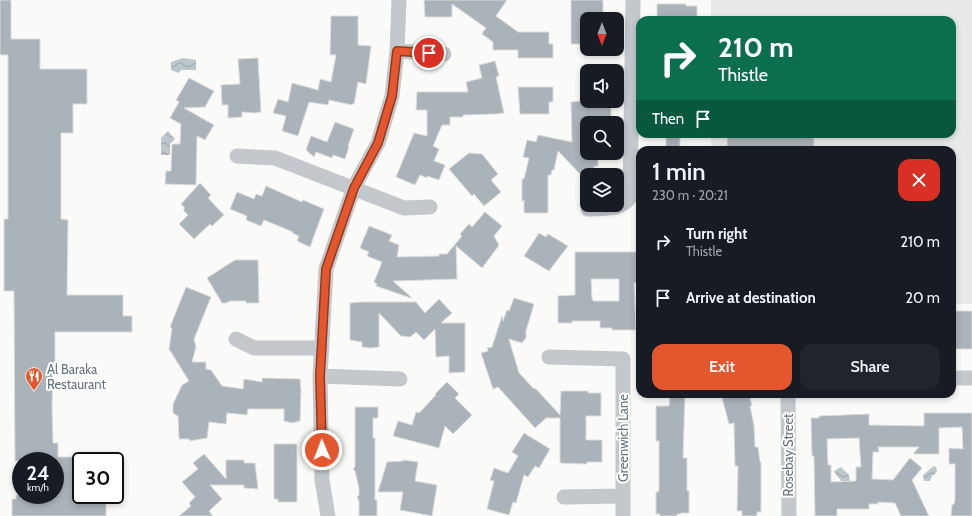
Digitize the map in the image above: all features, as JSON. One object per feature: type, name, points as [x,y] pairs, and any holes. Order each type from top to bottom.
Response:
[{"type":"street","points":[[328,516],[322,480],[320,376],[326,269],[354,188],[378,143],[392,96],[397,51],[399,0]]},
{"type":"street","points":[[624,205],[630,197],[633,0]]},
{"type":"street","points":[[397,51],[444,54]]},
{"type":"street","points":[[237,156],[275,158],[404,208],[430,207]]},
{"type":"street","points":[[236,339],[254,348],[322,348]]},
{"type":"street","name":"Greenwich Lane","points":[[549,357],[623,359],[623,516]]},
{"type":"street","points":[[320,376],[400,379]]},
{"type":"street","points":[[956,378],[972,378]]},
{"type":"street","name":"Rosebay Street","points":[[788,398],[789,516]]},
{"type":"street","points":[[564,497],[623,496]]},
{"type":"shaded area","points":[[711,0],[972,0],[972,304],[956,304],[956,146],[711,146],[711,138],[956,138],[956,16],[711,16]]},
{"type":"water","points":[[183,58],[196,60],[196,70],[181,70],[179,73],[171,70],[171,62]]},
{"type":"water","points":[[168,131],[175,139],[170,144],[170,155],[161,155],[161,138]]},
{"type":"water","points":[[934,466],[936,467],[937,472],[932,476],[930,481],[924,481],[923,475]]},
{"type":"water","points":[[841,467],[849,475],[850,481],[842,483],[834,471]]},
{"type":"building","points":[[0,0],[11,0],[11,39],[40,39],[40,69],[87,69],[87,104],[73,104],[73,133],[61,133],[61,219],[68,220],[67,295],[123,295],[123,316],[132,316],[132,332],[55,332],[55,365],[53,365],[52,407],[53,443],[58,443],[58,452],[15,452],[14,291],[4,291],[4,219],[8,219],[8,55],[0,55]]},
{"type":"building","points":[[424,0],[507,0],[496,16],[518,32],[549,32],[549,44],[553,44],[553,58],[518,58],[518,50],[493,50],[493,42],[482,34],[486,28],[452,4],[452,17],[425,17]]},
{"type":"building","points":[[571,0],[603,0],[603,12],[580,12],[580,44],[571,44]]},
{"type":"building","points":[[657,4],[686,4],[686,6],[697,6],[697,16],[657,16]]},
{"type":"building","points":[[331,16],[358,16],[358,45],[371,46],[366,84],[358,82],[354,104],[352,105],[329,100],[328,105],[309,102],[298,136],[282,131],[286,116],[273,113],[278,99],[288,102],[292,83],[318,90],[320,79],[331,82],[336,55],[330,55]]},
{"type":"building","points":[[258,58],[261,112],[242,112],[242,117],[228,118],[228,105],[222,105],[221,85],[240,84],[238,59]]},
{"type":"building","points":[[495,61],[499,76],[496,77],[504,113],[450,117],[450,125],[442,125],[433,146],[439,149],[434,161],[445,165],[439,180],[420,175],[415,185],[396,177],[414,133],[427,136],[427,110],[416,110],[417,92],[468,92],[466,82],[482,78],[479,65]]},
{"type":"building","points":[[189,78],[214,91],[205,107],[184,108],[214,125],[205,140],[197,136],[196,185],[165,184],[166,171],[171,171],[172,144],[180,144],[181,124],[170,118],[179,102],[176,100]]},
{"type":"building","points":[[518,87],[553,87],[553,102],[549,102],[549,114],[520,114]]},
{"type":"building","points":[[580,101],[580,108],[611,108],[611,116],[580,116],[580,160],[598,160],[598,166],[594,166],[594,168],[580,168],[580,174],[558,151],[554,170],[552,170],[551,175],[548,175],[548,213],[524,213],[524,200],[522,202],[522,179],[524,179],[529,158],[523,157],[527,140],[536,142],[538,135],[572,142],[571,102]]},
{"type":"building","points":[[335,122],[354,129],[345,159],[333,155],[332,158],[316,152],[314,157],[306,150],[311,136],[327,142]]},
{"type":"building","points":[[666,138],[680,138],[680,146],[666,146]]},
{"type":"building","points":[[727,138],[814,138],[814,146],[727,146]]},
{"type":"building","points":[[469,153],[482,154],[498,174],[491,180],[501,192],[484,206],[474,194],[472,196],[449,169]]},
{"type":"building","points":[[200,183],[211,195],[208,198],[224,215],[212,226],[210,224],[194,239],[179,224],[188,215],[183,210],[185,208],[181,204]]},
{"type":"building","points":[[266,186],[302,202],[303,200],[324,209],[310,247],[297,241],[299,236],[292,233],[293,232],[264,220],[261,226],[246,220],[247,216],[230,209],[237,192],[254,199],[256,194],[262,196]]},
{"type":"building","points":[[485,212],[502,226],[494,236],[499,245],[482,268],[456,246],[457,279],[393,281],[411,298],[376,286],[377,284],[374,282],[382,262],[367,256],[369,252],[360,248],[369,226],[392,235],[389,241],[399,245],[397,257],[439,256],[439,254],[447,254],[462,236],[460,234],[469,224],[472,227]]},
{"type":"building","points":[[539,233],[546,237],[548,234],[568,246],[549,271],[524,256]]},
{"type":"building","points":[[575,252],[636,252],[636,283],[634,283],[636,330],[612,330],[612,328],[600,328],[600,321],[572,321],[572,323],[558,323],[558,296],[575,295]],"holes":[[[591,279],[619,279],[619,301],[593,301]]]},
{"type":"building","points":[[235,260],[258,260],[259,303],[230,301],[222,303],[207,278]]},
{"type":"building","points":[[186,287],[211,297],[194,339],[196,347],[192,362],[206,362],[206,369],[211,370],[222,386],[243,389],[244,379],[262,382],[262,378],[300,379],[300,421],[292,423],[284,421],[284,409],[248,409],[247,415],[227,413],[226,424],[209,422],[207,438],[190,441],[189,439],[179,439],[178,416],[173,413],[173,404],[182,385],[189,381],[169,349],[172,328],[170,327]]},
{"type":"building","points":[[514,298],[534,304],[526,331],[526,338],[522,343],[509,339],[519,373],[560,415],[561,391],[588,391],[588,393],[601,393],[601,416],[586,416],[586,440],[602,440],[602,462],[587,462],[587,464],[560,463],[560,418],[546,418],[535,428],[498,387],[493,389],[481,353],[488,351],[487,348],[492,347],[502,316],[503,321]]},
{"type":"building","points":[[439,299],[452,313],[441,323],[465,323],[465,372],[449,373],[449,356],[436,357],[435,329],[424,340],[416,332],[410,337],[401,336],[379,313],[379,347],[362,347],[362,342],[350,340],[350,303],[416,302],[425,313]]},
{"type":"building","points":[[956,311],[972,311],[972,349],[956,349]]},
{"type":"building","points":[[447,382],[459,394],[455,398],[472,415],[453,434],[445,426],[439,448],[393,436],[398,421],[412,425],[416,412],[419,413]]},
{"type":"building","points":[[670,398],[685,398],[683,458],[687,458],[689,513],[677,514],[677,516],[660,516],[660,514],[656,514],[656,492],[659,490],[659,441],[656,441],[656,406],[669,406]]},
{"type":"building","points":[[722,398],[750,398],[754,425],[755,447],[758,447],[761,462],[761,512],[757,512],[757,516],[742,516],[742,511],[737,511],[738,466],[735,466],[734,423],[729,424]]},
{"type":"building","points":[[355,407],[378,407],[378,418],[373,418],[373,438],[375,438],[375,500],[377,500],[377,516],[359,516],[359,501],[357,497],[359,495],[359,488],[355,471],[353,469],[355,467]]},
{"type":"building","points":[[924,413],[972,413],[972,516],[951,516],[952,505],[954,504],[955,500],[955,464],[949,464],[949,448],[963,449],[962,427],[939,428],[939,454],[913,454],[919,447],[878,447],[879,452],[873,452],[872,479],[893,480],[910,458],[922,468],[912,480],[929,516],[901,516],[895,503],[878,502],[878,504],[869,504],[869,509],[837,509],[837,516],[815,516],[814,456],[812,456],[811,418],[819,418],[819,416],[869,414],[869,425],[924,426]],"holes":[[[859,438],[861,467],[856,467],[856,481],[831,482],[831,465],[828,465],[827,439]]]},
{"type":"building","points":[[524,433],[550,449],[539,468],[535,466],[528,477],[524,475],[516,503],[513,502],[509,515],[487,509],[494,481],[490,480],[494,468],[508,473],[518,456],[512,452]]},
{"type":"building","points":[[274,444],[297,444],[297,502],[278,502],[278,499],[274,499]]},
{"type":"building","points":[[204,454],[226,479],[226,460],[244,460],[244,463],[255,463],[258,489],[244,488],[244,485],[210,485],[222,499],[209,511],[213,516],[179,516],[191,506],[189,503],[195,497],[182,482],[198,469],[193,463]]},
{"type":"building","points":[[64,457],[72,457],[72,504],[106,504],[106,516],[12,516],[12,504],[64,504]]},
{"type":"building","points":[[403,460],[418,462],[415,481],[437,485],[432,516],[400,510],[403,492],[378,492],[387,462]]},
{"type":"place","name":"Al Baraka Restaurant","points":[[34,391]]},
{"type":"route","points":[[322,450],[320,376],[326,269],[354,188],[378,143],[392,96],[397,51],[429,53]]}]
